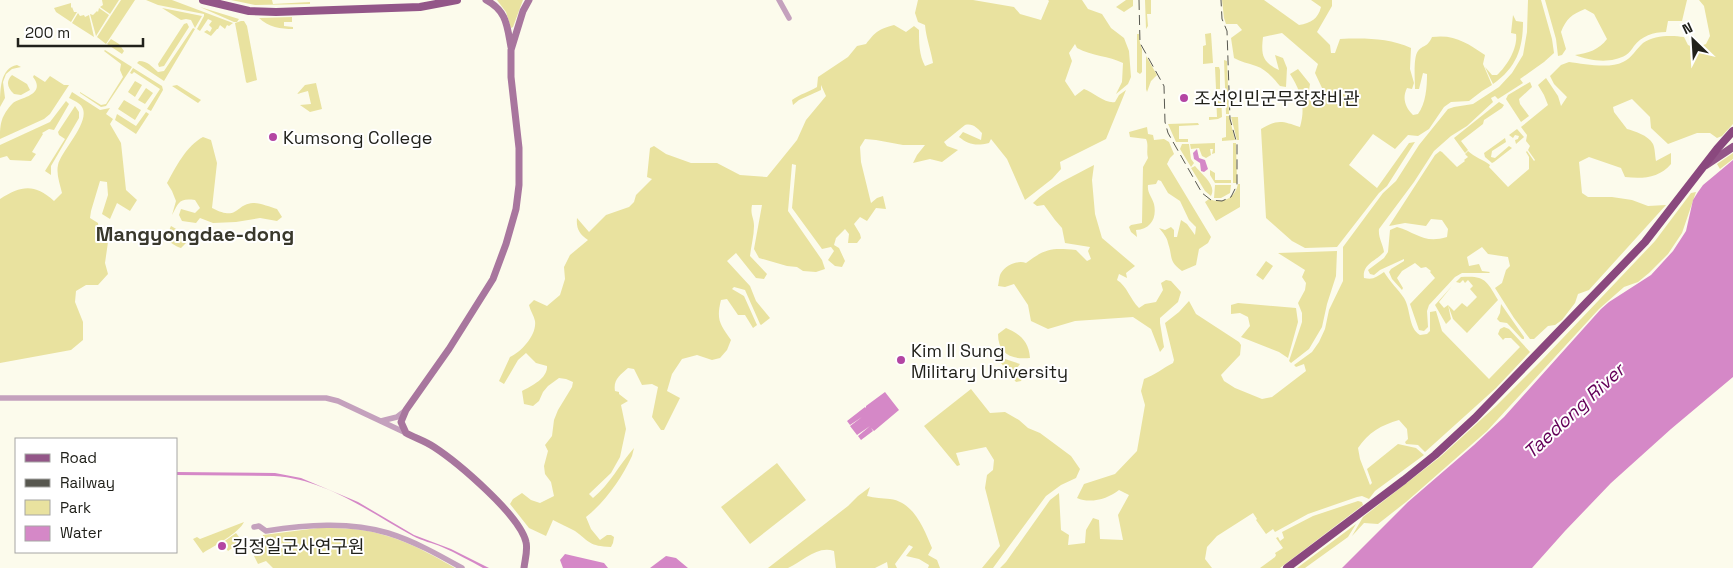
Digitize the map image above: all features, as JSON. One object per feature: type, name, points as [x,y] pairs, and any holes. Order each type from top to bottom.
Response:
[{"type":"highway","points":[[1287,568],[1435,455],[1502,390],[1645,242],[1733,131]]},
{"type":"main road","points":[[203,0],[249,12],[276,12],[420,7],[457,0]]},
{"type":"main road","points":[[486,0],[495,4],[503,15],[511,50],[511,77],[519,148],[519,185],[516,209],[493,279],[449,349],[406,410],[402,422],[406,433],[440,451],[494,497],[508,512],[518,524],[526,541],[527,548],[524,568]]},
{"type":"main road","points":[[511,50],[523,11],[529,0]]},
{"type":"main road","points":[[1704,166],[1733,147]]},
{"type":"street","points":[[779,0],[789,18]]},
{"type":"street","points":[[0,398],[314,397],[338,400],[406,433]]},
{"type":"street","points":[[381,421],[397,417],[406,410]]},
{"type":"street","points":[[254,527],[259,526],[266,531],[324,526],[362,528],[397,537],[422,547],[462,568]]},
{"type":"green space","points":[[102,0],[119,0],[110,14],[100,7],[103,5]]},
{"type":"green space","points":[[121,0],[135,0],[106,44],[97,37]]},
{"type":"green space","points":[[146,0],[172,0],[233,23],[229,26],[227,25],[225,29],[220,25],[211,36],[204,32],[207,30],[210,32],[212,28],[209,25],[212,21],[208,19],[200,31],[197,29],[204,14],[158,5]]},
{"type":"green space","points":[[231,0],[272,0],[273,4],[310,2],[310,4],[255,5]]},
{"type":"green space","points":[[497,0],[523,0],[513,27],[511,28],[506,12]]},
{"type":"green space","points":[[918,0],[973,0],[1014,7],[1020,14],[1041,20],[1048,0],[1082,0],[1088,9],[1102,14],[1111,28],[1124,38],[1129,51],[1131,77],[1128,84],[1116,94],[1122,82],[1123,63],[1083,51],[1077,48],[1075,44],[1069,53],[1072,61],[1065,81],[1075,96],[1084,89],[1111,102],[1115,102],[1119,95],[1126,90],[1106,139],[1060,162],[1061,169],[1052,179],[1025,200],[1007,159],[991,139],[989,143],[976,145],[966,142],[959,137],[963,132],[981,140],[982,133],[973,125],[965,125],[944,142],[947,146],[958,150],[942,162],[930,159],[913,163],[925,145],[903,145],[865,139],[860,147],[861,162],[871,203],[883,196],[886,209],[876,208],[867,221],[860,217],[854,224],[861,238],[857,243],[848,243],[849,234],[845,229],[836,238],[834,245],[839,248],[845,261],[842,267],[835,266],[828,260],[834,251],[831,247],[822,249],[792,208],[796,165],[792,164],[788,211],[822,260],[825,269],[816,272],[803,271],[797,267],[759,258],[754,249],[762,205],[752,205],[754,230],[750,256],[767,274],[764,279],[756,278],[736,253],[727,261],[750,286],[756,301],[770,318],[760,324],[745,290],[734,287],[732,289],[744,296],[757,325],[753,328],[745,315],[738,315],[727,299],[721,300],[720,322],[731,340],[727,350],[720,358],[712,360],[697,355],[682,359],[672,374],[667,391],[680,398],[664,430],[661,430],[652,417],[658,387],[652,384],[642,385],[634,369],[628,368],[618,378],[615,384],[615,391],[619,392],[628,401],[621,405],[626,429],[620,457],[611,473],[589,494],[593,498],[604,487],[634,448],[632,456],[618,481],[600,504],[586,517],[591,529],[600,540],[607,535],[614,537],[611,547],[587,541],[575,531],[553,520],[546,536],[529,528],[510,504],[513,499],[522,493],[531,500],[540,503],[554,496],[551,482],[545,474],[544,466],[548,451],[545,445],[552,436],[554,420],[573,382],[559,378],[548,386],[539,401],[533,406],[524,404],[522,391],[535,384],[547,370],[547,366],[536,363],[526,353],[518,360],[504,384],[499,381],[510,357],[523,347],[533,332],[535,321],[529,305],[534,300],[547,306],[560,295],[565,279],[564,267],[570,255],[588,240],[579,230],[577,218],[589,232],[606,215],[629,207],[634,202],[636,195],[652,179],[647,177],[650,148],[654,146],[666,154],[691,163],[717,163],[740,175],[767,177],[797,140],[806,120],[826,96],[821,85],[821,90],[799,100],[793,105],[792,100],[817,87],[818,77],[848,57],[857,46],[866,44],[885,28],[894,25],[906,32],[914,26],[919,30],[920,53],[925,66],[933,63],[925,25],[918,22],[915,13]]},
{"type":"green space","points":[[1126,0],[1133,0],[1133,6],[1124,12],[1116,7]]},
{"type":"green space","points":[[1145,0],[1151,0],[1151,14],[1147,14],[1148,26],[1146,29]]},
{"type":"green space","points":[[1222,0],[1264,0],[1299,25],[1313,20],[1320,11],[1321,7],[1311,0],[1332,0],[1332,6],[1317,32],[1330,45],[1331,53],[1335,53],[1340,39],[1376,39],[1394,42],[1411,48],[1410,69],[1414,83],[1412,89],[1407,88],[1405,99],[1406,106],[1413,115],[1418,114],[1421,110],[1427,84],[1427,74],[1423,73],[1419,89],[1415,89],[1416,54],[1429,43],[1432,37],[1454,38],[1485,55],[1483,64],[1492,85],[1469,101],[1451,102],[1444,107],[1429,129],[1418,136],[1408,135],[1395,149],[1373,134],[1349,165],[1377,188],[1409,143],[1415,142],[1387,186],[1379,193],[1337,247],[1305,248],[1292,241],[1266,218],[1261,129],[1276,122],[1289,123],[1300,127],[1303,113],[1301,99],[1290,74],[1298,69],[1310,84],[1308,97],[1320,100],[1322,88],[1315,73],[1318,64],[1282,33],[1263,37],[1262,49],[1266,61],[1279,70],[1275,55],[1283,58],[1287,68],[1286,87],[1280,86],[1260,67],[1234,58],[1231,38],[1242,30],[1237,24],[1226,24]]},
{"type":"green space","points":[[1528,0],[1541,0],[1554,53],[1520,79],[1523,83],[1498,99],[1495,96],[1491,98],[1493,102],[1467,126],[1451,136],[1434,151],[1414,182],[1379,229],[1384,252],[1367,266],[1364,278],[1375,278],[1384,272],[1404,298],[1413,328],[1420,335],[1427,334],[1430,331],[1430,312],[1436,311],[1442,331],[1489,379],[1520,347],[1511,338],[1503,340],[1498,334],[1500,329],[1504,327],[1509,329],[1530,352],[1496,388],[1425,452],[1418,445],[1406,444],[1405,442],[1408,439],[1407,429],[1399,420],[1386,424],[1366,438],[1358,448],[1370,485],[1372,483],[1367,469],[1398,444],[1416,448],[1424,455],[1375,491],[1369,499],[1362,496],[1357,497],[1308,514],[1275,532],[1273,529],[1266,534],[1253,513],[1217,536],[1207,547],[1205,559],[1212,568],[1000,568],[1050,500],[1059,493],[1061,530],[1069,535],[1068,545],[1085,543],[1086,530],[1093,518],[1099,520],[1100,539],[1123,540],[1118,515],[1129,495],[1119,490],[1099,500],[1088,501],[1077,498],[1084,484],[1115,474],[1137,451],[1145,405],[1141,391],[1144,379],[1173,363],[1174,360],[1165,323],[1189,301],[1196,314],[1241,345],[1240,355],[1221,375],[1224,381],[1235,388],[1262,399],[1272,397],[1306,371],[1304,364],[1296,367],[1294,365],[1312,352],[1325,329],[1329,310],[1343,281],[1343,247],[1383,193],[1396,181],[1419,145],[1448,109],[1473,104],[1499,87],[1512,73],[1523,55],[1527,32]]},
{"type":"green space","points":[[1545,0],[1687,0],[1682,21],[1668,21],[1666,32],[1644,37],[1627,54],[1620,58],[1600,61],[1575,55],[1593,50],[1607,39],[1594,14],[1585,9],[1567,20],[1561,32],[1566,49],[1562,55],[1558,56],[1556,39]]},
{"type":"green space","points":[[1699,0],[1733,0],[1733,124],[1722,136],[1717,138],[1710,133],[1697,133],[1668,144],[1651,128],[1650,117],[1632,99],[1613,107],[1614,112],[1627,129],[1641,134],[1651,141],[1654,146],[1656,161],[1671,153],[1671,164],[1656,175],[1638,178],[1625,177],[1621,168],[1589,157],[1579,162],[1582,193],[1588,197],[1612,197],[1632,200],[1648,206],[1666,205],[1589,290],[1578,294],[1575,303],[1562,320],[1555,325],[1548,326],[1534,339],[1530,339],[1495,288],[1502,283],[1506,270],[1510,266],[1508,257],[1488,254],[1482,247],[1467,257],[1469,266],[1479,264],[1482,271],[1490,272],[1462,273],[1455,277],[1429,305],[1427,311],[1428,327],[1424,331],[1419,330],[1410,304],[1435,278],[1431,271],[1426,267],[1421,268],[1415,263],[1402,271],[1397,278],[1403,288],[1402,290],[1392,279],[1389,272],[1404,261],[1404,259],[1380,270],[1374,275],[1370,274],[1368,270],[1384,258],[1388,252],[1390,230],[1397,227],[1426,238],[1439,239],[1447,237],[1448,229],[1442,220],[1431,219],[1426,226],[1405,223],[1389,226],[1435,155],[1440,151],[1442,152],[1457,167],[1468,157],[1465,154],[1468,151],[1490,165],[1489,167],[1508,187],[1529,169],[1527,151],[1535,160],[1528,150],[1530,146],[1526,141],[1527,135],[1521,127],[1548,105],[1538,85],[1546,78],[1558,96],[1561,106],[1567,97],[1554,84],[1550,76],[1561,65],[1569,62],[1597,65],[1618,64],[1629,58],[1647,40],[1663,36],[1684,37],[1688,45],[1695,48],[1706,44],[1710,36],[1704,6]]},
{"type":"green space","points":[[71,3],[71,8],[74,12],[77,12],[71,22],[56,12],[54,8]]},
{"type":"green space","points":[[200,7],[239,19],[237,22],[234,22]]},
{"type":"green space","points":[[99,8],[109,15],[96,36],[90,14],[93,15],[98,12]]},
{"type":"green space","points":[[162,8],[202,16],[195,28],[191,20],[181,20]]},
{"type":"green space","points":[[78,13],[80,16],[84,15],[85,17],[89,15],[94,37],[72,23]]},
{"type":"green space","points":[[1513,15],[1516,21],[1523,22],[1520,49],[1513,64],[1493,84],[1485,67],[1492,75],[1497,75],[1511,56],[1516,39],[1516,34],[1511,33]]},
{"type":"green space","points":[[292,17],[292,22],[284,22],[284,26],[293,27],[293,29],[275,27],[266,24],[259,18]]},
{"type":"green space","points":[[244,21],[247,26],[257,80],[247,83],[235,23]]},
{"type":"green space","points":[[187,23],[189,27],[164,66],[159,67],[158,64],[184,24]]},
{"type":"green space","points":[[193,28],[195,29],[164,81],[137,63],[139,61],[145,62],[158,72],[164,71]]},
{"type":"green space","points":[[1211,33],[1213,63],[1203,64],[1203,46],[1206,45],[1205,34]]},
{"type":"green space","points":[[1137,34],[1139,34],[1142,49],[1142,72],[1140,74],[1137,72]]},
{"type":"green space","points":[[111,39],[119,44],[124,51],[122,54],[107,44]]},
{"type":"green space","points":[[105,50],[132,67],[106,106],[101,107],[80,92],[101,105],[106,104],[123,77],[120,70],[121,64]]},
{"type":"green space","points":[[1146,56],[1157,75],[1151,81],[1147,92],[1146,89]]},
{"type":"green space","points":[[1224,60],[1227,61],[1229,114],[1226,114]]},
{"type":"green space","points":[[17,65],[21,67],[12,69],[6,74],[3,82],[5,98],[0,107],[1,87],[4,75],[7,70]]},
{"type":"green space","points":[[1215,67],[1219,67],[1220,70],[1220,89],[1216,89]]},
{"type":"green space","points":[[133,68],[162,86],[163,90],[151,111],[147,109],[160,89],[134,72],[130,73]]},
{"type":"green space","points":[[12,75],[27,84],[30,90],[21,95],[14,94],[8,85]]},
{"type":"green space","points":[[34,75],[45,82],[50,76],[64,85],[69,85],[50,114],[44,119],[0,139],[1,124],[6,112],[13,103],[31,95],[37,88]]},
{"type":"green space","points":[[135,81],[142,85],[135,97],[128,92]]},
{"type":"green space","points":[[1530,82],[1532,87],[1519,99],[1520,104],[1529,116],[1521,122],[1506,99],[1508,95]]},
{"type":"green space","points":[[316,83],[322,109],[310,112],[300,105],[311,104],[308,91],[297,94],[305,85]]},
{"type":"green space","points":[[177,85],[201,100],[198,103],[172,86]]},
{"type":"green space","points":[[146,88],[153,93],[145,104],[138,100]]},
{"type":"green space","points":[[72,92],[100,110],[110,108],[106,114],[113,119],[110,124],[121,143],[126,190],[137,200],[130,211],[117,203],[110,219],[102,214],[108,195],[107,182],[100,181],[90,218],[98,223],[99,233],[108,242],[105,263],[108,274],[98,285],[86,285],[76,291],[75,302],[83,322],[83,340],[71,350],[0,363],[0,199],[14,191],[27,188],[40,191],[54,201],[62,193],[58,165],[79,128],[84,113],[81,106],[69,98]]},
{"type":"green space","points":[[1216,94],[1221,95],[1222,117],[1209,120],[1209,117],[1217,117]]},
{"type":"green space","points":[[124,100],[141,110],[135,120],[118,109]]},
{"type":"green space","points":[[66,101],[69,104],[54,130],[49,129],[42,133],[32,152],[36,154],[31,161],[10,160],[7,156],[0,158],[0,145],[50,122]]},
{"type":"green space","points":[[1499,102],[1504,105],[1502,108],[1484,120],[1483,124],[1461,141],[1468,150],[1465,153],[1454,138]]},
{"type":"green space","points":[[75,106],[79,112],[79,118],[51,166],[51,175],[45,171],[65,139],[58,132]]},
{"type":"green space","points":[[146,112],[149,114],[136,134],[115,120],[117,114],[136,126]]},
{"type":"green space","points":[[1226,116],[1229,116],[1235,140],[1222,141],[1222,138],[1226,137]]},
{"type":"green space","points":[[1231,117],[1238,117],[1239,140],[1237,140]]},
{"type":"green space","points":[[1198,123],[1199,125],[1179,126],[1179,139],[1188,139],[1188,142],[1176,142],[1168,124]]},
{"type":"green space","points":[[1147,127],[1148,134],[1153,135],[1154,140],[1164,139],[1169,142],[1174,154],[1167,164],[1211,237],[1208,243],[1199,249],[1196,265],[1182,271],[1173,261],[1167,239],[1159,228],[1165,230],[1171,227],[1174,230],[1174,237],[1177,237],[1181,220],[1187,224],[1195,235],[1196,227],[1189,220],[1180,201],[1168,193],[1161,181],[1158,180],[1156,184],[1148,185],[1155,209],[1152,222],[1146,227],[1136,230],[1137,237],[1131,232],[1129,227],[1142,223],[1143,167],[1148,158],[1146,139],[1130,137],[1129,132]]},
{"type":"green space","points":[[1517,129],[1524,137],[1516,144],[1515,140],[1519,136],[1515,135],[1513,138],[1509,135]]},
{"type":"green space","points":[[203,137],[211,140],[217,163],[212,208],[221,212],[232,213],[247,204],[256,203],[277,209],[282,217],[277,221],[260,218],[213,223],[200,218],[196,223],[182,221],[179,215],[181,209],[195,213],[200,208],[195,200],[183,200],[176,207],[172,215],[176,201],[167,183],[187,151]]},
{"type":"green space","points":[[1505,138],[1506,142],[1492,151],[1491,157],[1495,158],[1509,146],[1512,148],[1492,163],[1485,157],[1484,153]]},
{"type":"green space","points":[[1215,143],[1215,153],[1212,154],[1213,149],[1210,149],[1211,155],[1206,158],[1202,156],[1199,148],[1191,149],[1190,144]]},
{"type":"green space","points":[[1233,143],[1236,143],[1237,183],[1233,183]]},
{"type":"green space","points":[[1182,144],[1189,144],[1191,159],[1194,163],[1191,167],[1180,149]]},
{"type":"green space","points":[[1733,153],[1733,159],[1720,169],[1717,164]]},
{"type":"green space","points":[[1094,165],[1092,180],[1095,214],[1102,238],[1135,266],[1126,273],[1127,278],[1119,274],[1117,280],[1139,308],[1145,304],[1156,302],[1163,290],[1161,283],[1166,280],[1171,281],[1181,292],[1178,302],[1160,318],[1164,347],[1160,352],[1151,329],[1133,317],[1075,321],[1048,329],[1031,321],[1028,305],[1014,284],[1005,287],[998,286],[1000,274],[1003,270],[1016,263],[1026,263],[1039,254],[1050,250],[1076,250],[1087,261],[1091,259],[1088,251],[1090,247],[1065,243],[1062,228],[1044,205],[1037,206],[1033,203],[1054,186]]},
{"type":"green space","points":[[1195,166],[1210,184],[1212,188],[1211,196],[1205,191],[1191,168]]},
{"type":"green space","points":[[1210,170],[1215,173],[1215,180],[1231,180],[1231,183],[1215,183],[1210,175]]},
{"type":"green space","points":[[1238,184],[1240,184],[1240,207],[1216,221],[1205,202],[1209,199],[1219,201],[1231,197]]},
{"type":"green space","points":[[1215,185],[1231,185],[1230,193],[1221,198],[1214,198]]},
{"type":"green space","points":[[1696,192],[1682,233],[1668,254],[1649,273],[1638,282],[1624,287],[1599,309],[1487,431],[1378,524],[1364,523],[1352,536],[1363,517],[1440,457],[1496,406],[1542,360],[1655,241],[1691,193]]},
{"type":"green space","points":[[171,226],[185,234],[186,243],[181,248],[172,244],[166,237]]},
{"type":"green space","points":[[1337,251],[1336,276],[1322,327],[1309,349],[1291,363],[1289,361],[1302,322],[1302,313],[1298,303],[1305,290],[1306,283],[1302,277],[1305,270],[1278,253]]},
{"type":"green space","points":[[1266,261],[1273,266],[1263,280],[1256,275]]},
{"type":"green space","points":[[1461,277],[1480,278],[1488,284],[1498,300],[1467,333],[1453,319],[1448,305],[1454,311],[1462,303],[1467,307],[1477,297],[1470,289],[1473,286],[1468,280],[1465,283],[1463,280],[1460,283],[1456,282]]},
{"type":"green space","points":[[1452,286],[1439,302],[1444,308],[1448,305],[1451,319],[1446,324],[1435,305]]},
{"type":"green space","points":[[1238,303],[1296,308],[1298,322],[1288,358],[1279,352],[1241,337],[1250,326],[1248,317],[1240,313],[1231,314],[1231,305]]},
{"type":"green space","points":[[1501,304],[1524,339],[1507,323],[1500,322],[1497,319]]},
{"type":"green space","points":[[1006,328],[1023,339],[1028,347],[1030,358],[1012,357],[1003,351],[998,334]]},
{"type":"green space","points":[[1005,359],[1020,364],[1017,368],[1018,372],[1025,371],[1021,381],[1016,382],[999,360]]},
{"type":"green space","points":[[971,389],[990,413],[1005,412],[1028,428],[1040,433],[1071,456],[1080,469],[1076,478],[1061,485],[1046,496],[993,568],[982,568],[1000,546],[985,488],[987,475],[993,470],[994,460],[986,447],[956,453],[960,465],[957,466],[924,426]]},
{"type":"green space","points":[[777,463],[806,500],[750,544],[721,507]]},
{"type":"green space","points":[[870,487],[867,496],[898,501],[912,511],[922,525],[932,548],[928,555],[937,560],[940,568],[928,568],[929,565],[919,559],[906,556],[913,547],[909,545],[895,564],[897,568],[888,568],[887,562],[875,568],[836,568],[834,551],[822,550],[788,568],[768,568],[848,506]]},
{"type":"green space","points":[[1358,501],[1362,502],[1363,505],[1280,568],[1260,568],[1275,557],[1275,553],[1283,548],[1276,538],[1278,537],[1280,541],[1284,538],[1282,532],[1313,516]]},
{"type":"green space","points":[[244,522],[232,535],[203,553],[193,539],[197,537],[200,539]]},
{"type":"green space","points":[[1356,524],[1348,537],[1305,568],[1297,568]]},
{"type":"green space","points":[[318,528],[356,529],[374,532],[422,550],[455,568],[273,568],[266,561],[258,564],[254,556],[261,546],[263,535]]},
{"type":"green space","points":[[236,533],[242,541],[228,551],[222,543]]},
{"type":"water","points":[[1197,149],[1199,158],[1205,160],[1208,169],[1204,172],[1201,171],[1200,163],[1194,159],[1193,153]]},
{"type":"water","name":"Taedong River","points":[[1733,160],[1733,377],[1611,483],[1532,568],[1342,568],[1408,502],[1504,417],[1601,309],[1651,275],[1673,251],[1686,231],[1693,200],[1698,192],[1703,185]]},
{"type":"water","points":[[885,392],[899,410],[874,431],[871,428],[873,431],[861,440],[858,436],[870,426],[857,435],[850,426],[862,417],[850,425],[847,421]]},
{"type":"water","points":[[178,472],[275,473],[301,478],[358,502],[414,535],[451,549],[489,568],[483,568],[447,549],[416,538],[363,507],[329,490],[293,478],[274,476],[178,475]]},
{"type":"water","points":[[565,554],[604,563],[608,568],[563,568],[560,560]]},
{"type":"water","points":[[666,556],[676,558],[688,568],[650,568]]},
{"type":"railway","points":[[1139,0],[1140,43],[1164,86],[1165,122],[1168,133],[1202,193],[1211,200],[1222,201],[1231,197],[1237,185],[1237,144],[1230,119],[1227,31],[1222,19],[1221,0]]},
{"type":"place","name":"조선인민군무장장비관","points":[[1184,98]]},
{"type":"place","name":"Kumsong College","points":[[273,137]]},
{"type":"place","name":"Kim Il Sung Military University","points":[[901,360]]},
{"type":"place","name":"김정일군사연구원","points":[[222,546]]},
{"type":"district","name":"Mangyongdae-dong","points":[[195,234]]}]
